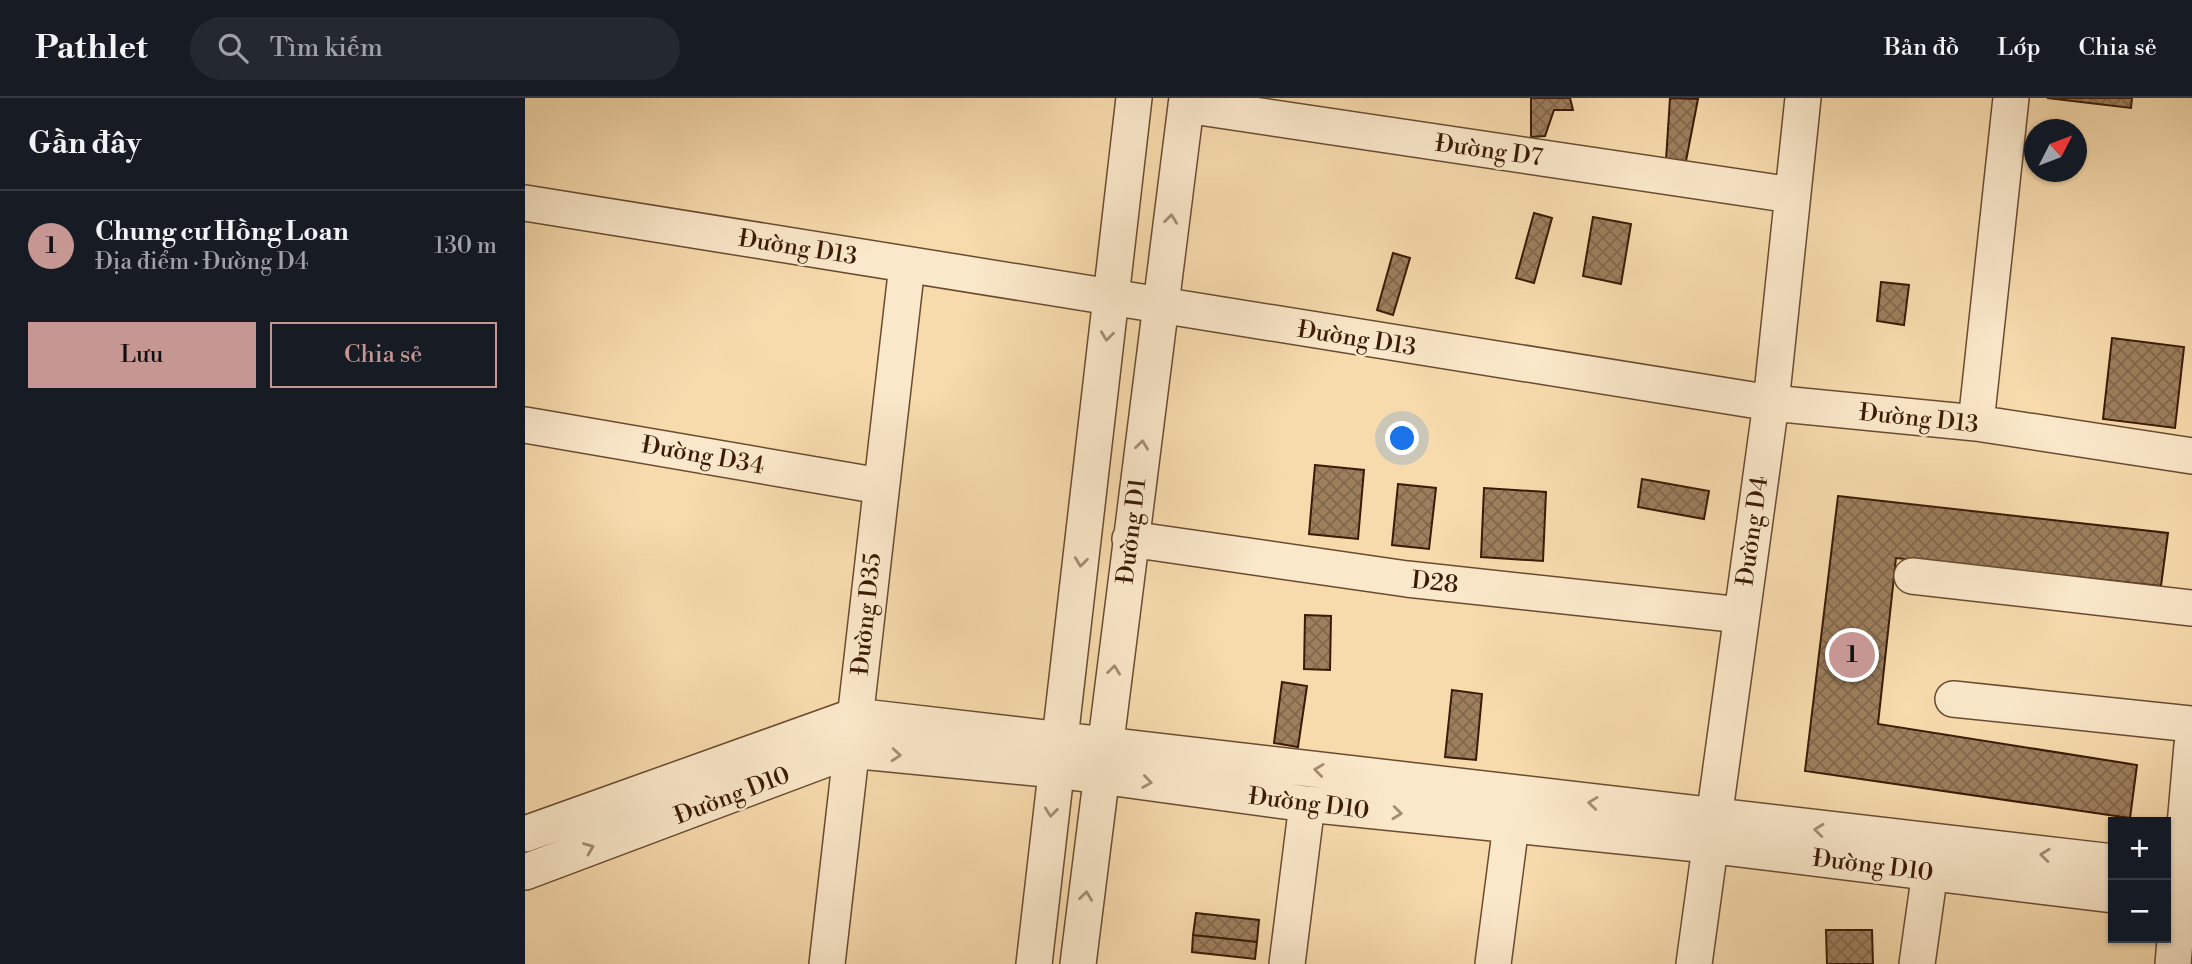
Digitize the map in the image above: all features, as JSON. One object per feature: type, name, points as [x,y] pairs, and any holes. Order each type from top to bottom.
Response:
[{"type":"street","name":"Đường D1","points":[[1034,964],[1132,98]]},
{"type":"street","name":"Đường D4","points":[[1694,964],[1710,831],[1771,403],[1803,98]]},
{"type":"street","points":[[1976,423],[2011,98]]},
{"type":"street","name":"Đường D7","points":[[1187,102],[1793,195]]},
{"type":"street","name":"Đường D1","points":[[1078,964],[1187,102]]},
{"type":"street","name":"Đường D13","points":[[525,204],[1771,403],[1976,423],[2192,456]]},
{"type":"street","name":"Đường D35","points":[[827,964],[907,265]]},
{"type":"street","name":"Đường D34","points":[[525,425],[880,486]]},
{"type":"street","name":"D28","points":[[1130,539],[1407,579],[1741,615]]},
{"type":"street","points":[[1912,576],[2192,608]]},
{"type":"street","points":[[1953,699],[2192,724]]},
{"type":"street","name":"Đường D10","points":[[525,834],[855,716],[1058,754],[1932,858],[2108,894]]},
{"type":"street","points":[[2173,964],[2174,886],[2192,745]]},
{"type":"street","name":"Đường D10","points":[[525,872],[851,750],[1058,754]]},
{"type":"street","name":"Đường D10","points":[[1103,759],[1307,804],[1511,825],[1710,831]]},
{"type":"street","points":[[1287,964],[1307,804]]},
{"type":"street","points":[[1493,964],[1511,825]]},
{"type":"street","points":[[1917,964],[1932,858]]},
{"type":"street","name":"Đường D10","points":[[1932,858],[2108,862]]},
{"type":"building","points":[[1531,98],[1570,98],[1573,110],[1554,110],[1545,136],[1531,137]]},
{"type":"building","points":[[1670,98],[1698,99],[1686,161],[1666,160]]},
{"type":"building","points":[[2047,98],[2132,98],[2131,108]]},
{"type":"building","points":[[1534,213],[1552,218],[1534,283],[1516,278]]},
{"type":"building","points":[[1593,217],[1631,224],[1621,284],[1583,276]]},
{"type":"building","points":[[1393,253],[1410,258],[1393,315],[1377,310]]},
{"type":"building","points":[[1881,282],[1909,285],[1904,325],[1877,321]]},
{"type":"building","points":[[2112,338],[2184,347],[2175,428],[2103,419]]},
{"type":"building","points":[[1315,465],[1364,470],[1358,539],[1309,534]]},
{"type":"building","points":[[1642,479],[1709,491],[1704,519],[1638,507]]},
{"type":"building","points":[[1398,484],[1436,488],[1429,549],[1392,545]]},
{"type":"building","points":[[1484,488],[1546,492],[1543,561],[1481,557]]},
{"type":"building","points":[[1838,496],[2168,533],[2161,586],[1896,558],[1878,724],[2137,765],[2130,817],[1805,771]]},
{"type":"building","points":[[1305,615],[1331,616],[1330,670],[1304,669]]},
{"type":"building","points":[[1282,682],[1307,686],[1298,747],[1274,743]]},
{"type":"building","points":[[1452,690],[1482,694],[1476,760],[1445,757]]},
{"type":"building","points":[[1196,913],[1259,920],[1257,942],[1193,935]]},
{"type":"building","points":[[1826,930],[1872,930],[1873,964],[1827,964]]},
{"type":"building","points":[[1193,935],[1257,942],[1255,959],[1192,952]]},
{"type":"place","name":"Chung cư Hồng Loan","points":[[1852,655]]}]
